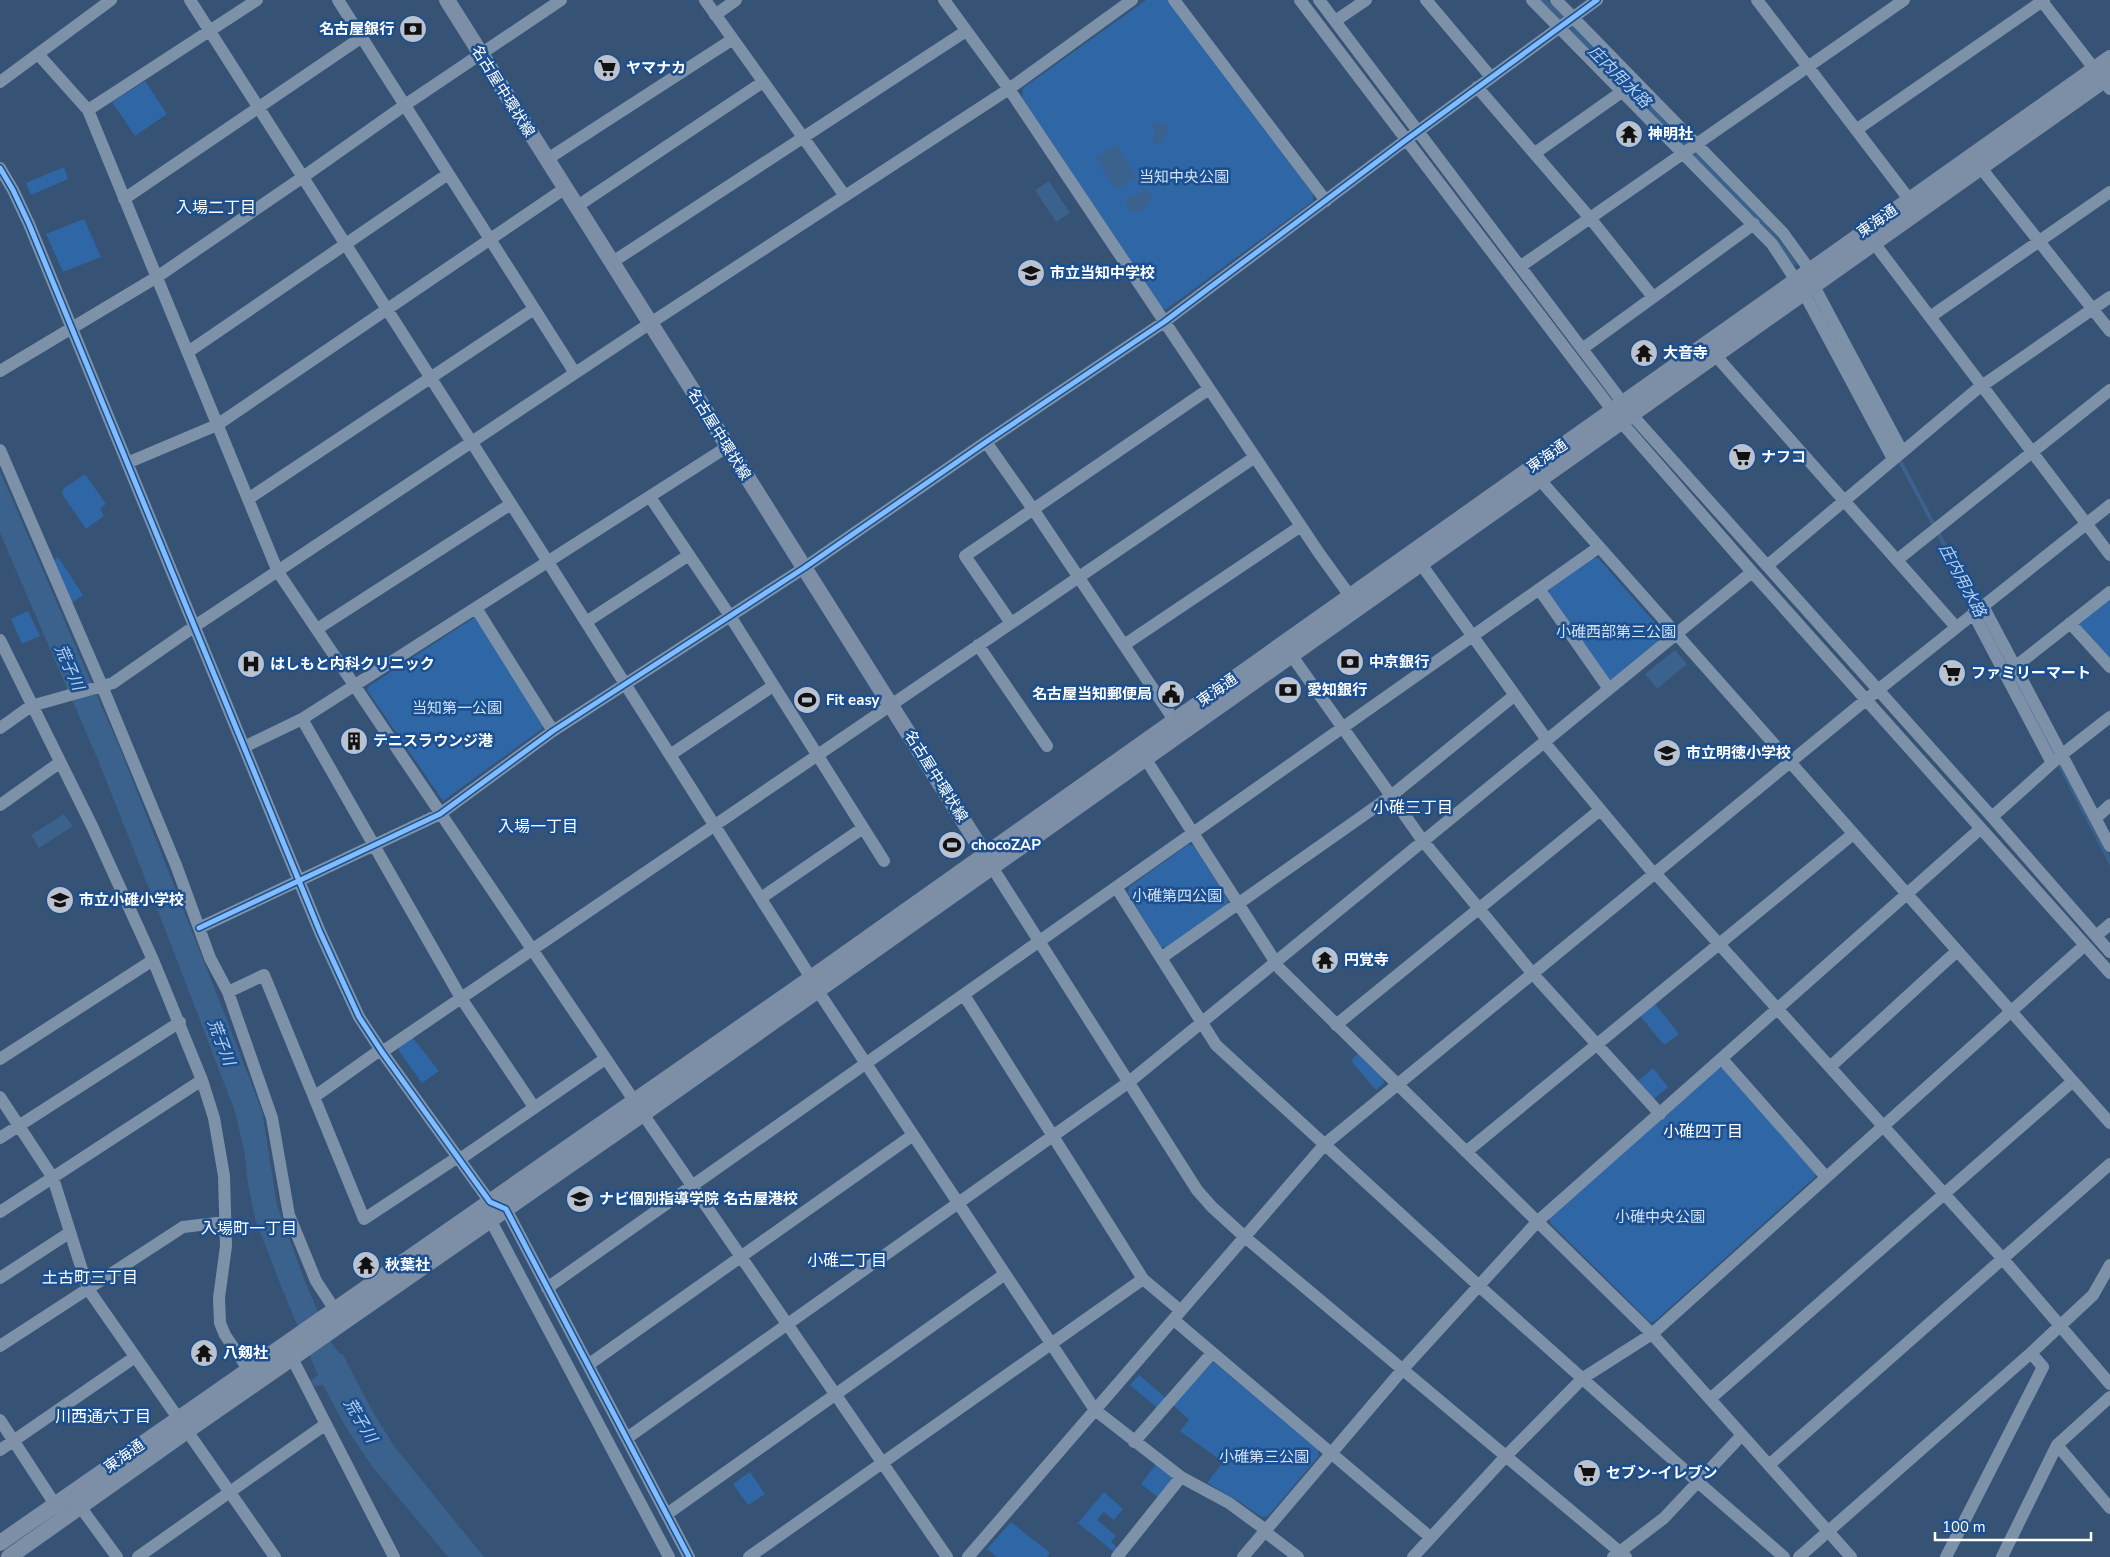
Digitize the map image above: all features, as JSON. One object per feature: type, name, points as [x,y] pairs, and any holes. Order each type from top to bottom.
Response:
[{"type":"main road","name":"名古屋中環状線","points":[[446,0],[610,263],[891,704],[988,861]]},
{"type":"main road","name":"東海通","points":[[988,861],[1145,758],[1287,649],[1350,596],[1622,413],[1716,356],[1980,168],[2104,79],[2110,58]]},
{"type":"main road","name":"東海通","points":[[988,861],[1174,720],[1421,564],[1540,480],[1622,413],[1809,269],[1909,199],[2104,79]]},
{"type":"main road","points":[[330,1320],[491,1221],[639,1108],[988,861]]},
{"type":"main road","points":[[298,1348],[330,1320],[490,1202],[639,1108]]},
{"type":"main road","name":"東海通","points":[[183,1424],[248,1369],[298,1348]]},
{"type":"main road","name":"東海通","points":[[10,1557],[59,1512],[75,1500],[183,1424],[298,1348]]},
{"type":"main road","name":"東海通","points":[[0,1543],[59,1512]]},
{"type":"street","points":[[0,82],[111,0]]},
{"type":"street","points":[[190,0],[715,824],[814,984],[1095,1410],[1181,1477],[1230,1503],[1298,1557]]},
{"type":"street","points":[[88,110],[257,0]]},
{"type":"street","points":[[338,0],[575,373]]},
{"type":"street","points":[[0,371],[156,277],[561,0]]},
{"type":"street","points":[[704,0],[846,196]]},
{"type":"street","points":[[715,15],[736,0]]},
{"type":"street","points":[[944,0],[1009,89],[1301,526],[1350,596]]},
{"type":"street","points":[[0,728],[31,706],[113,683],[195,626],[575,373],[1009,89],[1132,0]]},
{"type":"street","points":[[1174,0],[1326,201]]},
{"type":"street","points":[[1300,0],[1406,140],[1622,413],[1752,572],[2110,973]]},
{"type":"street","points":[[1319,0],[1582,349],[1622,413],[1768,565],[2110,952]]},
{"type":"street","points":[[1335,21],[1366,0]]},
{"type":"street","points":[[1426,0],[1491,77]]},
{"type":"street","points":[[1532,0],[1565,22],[1691,148],[1783,233],[1809,269]]},
{"type":"street","points":[[1556,0],[1565,22],[1623,91],[1691,148],[1772,244],[1795,279]]},
{"type":"street","points":[[199,928],[299,879],[440,814],[553,731],[804,568],[1164,322],[1477,87],[1597,0]]},
{"type":"street","points":[[1757,0],[1909,199]]},
{"type":"street","points":[[1520,266],[1904,0]]},
{"type":"street","points":[[1856,130],[2042,0],[2104,79]]},
{"type":"street","points":[[610,263],[966,31]]},
{"type":"street","points":[[124,199],[362,37]]},
{"type":"street","points":[[546,160],[733,39]]},
{"type":"street","points":[[38,54],[88,110],[278,572],[604,1059],[947,1557]]},
{"type":"street","points":[[576,207],[764,82]]},
{"type":"street","points":[[1477,87],[1590,218],[1653,297]]},
{"type":"street","points":[[1535,153],[1623,91]]},
{"type":"street","points":[[0,168],[14,190],[29,224],[244,747],[359,1017],[381,1051],[490,1202],[506,1209],[689,1557]]},
{"type":"street","points":[[1980,168],[2110,331]]},
{"type":"street","points":[[188,352],[448,174]]},
{"type":"street","points":[[127,463],[218,425],[564,189]]},
{"type":"street","points":[[1930,317],[2110,192]]},
{"type":"street","points":[[1582,349],[1754,224]]},
{"type":"street","points":[[1874,243],[2110,555]]},
{"type":"street","points":[[1809,290],[1898,455]]},
{"type":"street","points":[[1768,565],[1982,386],[2110,297]]},
{"type":"street","points":[[248,499],[534,309]]},
{"type":"street","points":[[1716,356],[1956,627]]},
{"type":"street","points":[[1011,623],[965,556],[1210,389]]},
{"type":"street","points":[[1896,560],[2110,390]]},
{"type":"street","points":[[986,442],[1174,720]]},
{"type":"street","points":[[244,747],[302,719],[727,447]]},
{"type":"street","points":[[0,450],[176,865],[210,958],[228,992],[272,1118],[289,1215],[316,1280],[330,1320]]},
{"type":"street","points":[[314,1097],[815,754],[1255,457]]},
{"type":"street","points":[[1540,480],[2110,1123]]},
{"type":"street","points":[[650,497],[730,616],[884,861]]},
{"type":"street","points":[[317,629],[511,504]]},
{"type":"street","points":[[968,1557],[1246,1238],[1325,1144],[1866,699],[2110,504]]},
{"type":"street","points":[[1124,644],[1301,526]]},
{"type":"street","points":[[548,1288],[1599,547]]},
{"type":"street","points":[[586,622],[689,555]]},
{"type":"street","points":[[1421,564],[1515,695],[1545,741],[1600,810],[2002,1258],[2110,1384]]},
{"type":"street","points":[[627,1438],[1129,1082],[1752,572]]},
{"type":"street","points":[[1539,589],[1609,689]]},
{"type":"street","points":[[2016,666],[2110,592]]},
{"type":"street","points":[[476,608],[553,731]]},
{"type":"street","points":[[1978,609],[2016,666],[2057,759]]},
{"type":"street","points":[[1978,609],[2057,759],[2096,818],[2110,846]]},
{"type":"street","points":[[2070,623],[2110,667]]},
{"type":"street","points":[[0,640],[59,763],[92,826],[180,1022],[202,1080],[220,1148],[224,1176],[226,1246],[219,1298],[220,1323],[248,1369]]},
{"type":"street","points":[[978,645],[1047,746]]},
{"type":"street","points":[[1287,649],[1423,842],[1533,974],[1660,1114]]},
{"type":"street","points":[[670,755],[773,686]]},
{"type":"street","points":[[1161,958],[1391,796],[1515,695]]},
{"type":"street","points":[[1992,817],[2057,759],[2110,717]]},
{"type":"street","points":[[302,719],[461,998],[534,1107]]},
{"type":"street","points":[[1145,758],[1275,962],[1336,1025],[1652,1334],[1851,1557]]},
{"type":"street","points":[[0,804],[59,763]]},
{"type":"street","points":[[2096,818],[2110,805]]},
{"type":"street","points":[[1336,1025],[1600,810]]},
{"type":"street","points":[[761,898],[863,828]]},
{"type":"street","points":[[1243,1557],[1403,1369],[1537,1222],[1980,828]]},
{"type":"street","points":[[1466,1152],[1853,834]]},
{"type":"street","points":[[988,861],[1197,1190],[1212,1207],[1246,1238],[1506,1456],[1620,1555],[1664,1518],[1742,1435]]},
{"type":"street","points":[[1116,887],[1216,1044],[1479,1286],[1698,1483],[1784,1557]]},
{"type":"street","points":[[2096,936],[2110,924]]},
{"type":"street","points":[[1413,1557],[1506,1456],[1583,1378],[1652,1334],[2085,945]]},
{"type":"street","points":[[1830,1067],[1957,951]]},
{"type":"street","points":[[0,1059],[153,960]]},
{"type":"street","points":[[228,992],[264,975],[364,1219],[459,1158],[604,1059]]},
{"type":"street","points":[[964,995],[1143,1279],[1212,1353],[1430,1537]]},
{"type":"street","points":[[0,1138],[180,1022]]},
{"type":"street","points":[[1722,1059],[1826,1177]]},
{"type":"street","points":[[0,1212],[202,1080]]},
{"type":"street","points":[[1710,1399],[2073,1081]]},
{"type":"street","points":[[0,1097],[53,1178],[88,1289],[275,1557]]},
{"type":"street","points":[[588,1365],[913,1134]]},
{"type":"street","points":[[1769,1464],[2110,1164]]},
{"type":"street","points":[[490,1202],[491,1221],[669,1557]]},
{"type":"street","points":[[0,1346],[183,1227],[225,1222]]},
{"type":"street","points":[[0,1278],[69,1233]]},
{"type":"street","points":[[1799,1557],[2093,1296],[2110,1265]]},
{"type":"street","points":[[667,1514],[1005,1274]]},
{"type":"street","points":[[750,1557],[1143,1279]]},
{"type":"street","points":[[298,1348],[326,1424],[394,1557]]},
{"type":"street","points":[[1134,1442],[1212,1353]]},
{"type":"street","points":[[1946,1557],[2043,1367],[2030,1353]]},
{"type":"street","points":[[0,1450],[135,1357]]},
{"type":"street","points":[[2002,1557],[2057,1445],[2110,1397]]},
{"type":"street","points":[[0,1420],[59,1512]]},
{"type":"street","points":[[138,1557],[326,1424]]},
{"type":"street","points":[[2057,1445],[2110,1508]]},
{"type":"street","points":[[1117,1557],[1181,1477]]},
{"type":"street","points":[[75,1500],[117,1557]]},
{"type":"green space","name":"当知中央公園","points":[[1146,0],[1167,0],[1313,194],[1313,201],[1167,309],[1162,309],[1022,98],[1023,88]]},
{"type":"green space","points":[[145,81],[167,114],[135,136],[112,102]]},
{"type":"green space","points":[[64,167],[68,179],[31,195],[26,183]]},
{"type":"green space","points":[[84,219],[101,257],[63,272],[46,234]]},
{"type":"green space","points":[[85,474],[106,504],[100,509],[104,516],[86,529],[62,494],[63,489]]},
{"type":"green space","points":[[58,557],[83,595],[72,603],[54,560]]},
{"type":"green space","name":"小碓西部第三公園","points":[[1593,558],[1598,558],[1664,633],[1663,639],[1613,680],[1608,680],[1548,595],[1550,589]]},
{"type":"green space","points":[[2110,597],[2110,662],[2077,622]]},
{"type":"green space","points":[[28,611],[40,636],[22,644],[11,619]]},
{"type":"green space","name":"当知第一公園","points":[[475,617],[543,724],[542,729],[443,801],[367,690],[369,686]]},
{"type":"green space","name":"小碓第四公園","points":[[1189,844],[1194,846],[1228,900],[1227,905],[1167,947],[1161,947],[1128,893],[1129,887]]},
{"type":"green space","points":[[1655,1004],[1679,1034],[1664,1045],[1640,1016]]},
{"type":"green space","points":[[412,1037],[439,1071],[422,1083],[399,1051],[399,1046]]},
{"type":"green space","points":[[1358,1053],[1383,1077],[1384,1083],[1376,1090],[1351,1061]]},
{"type":"green space","points":[[1653,1068],[1668,1087],[1653,1100],[1638,1081]]},
{"type":"green space","name":"小碓中央公園","points":[[1719,1068],[1724,1068],[1815,1172],[1815,1177],[1654,1322],[1650,1322],[1550,1223],[1550,1216]]},
{"type":"green space","name":"小碓第三公園","points":[[1212,1361],[1318,1449],[1319,1456],[1268,1516],[1262,1517],[1207,1483],[1223,1462],[1180,1431],[1189,1420],[1173,1405]]},
{"type":"green space","points":[[1139,1375],[1166,1398],[1157,1408],[1130,1385]]},
{"type":"green space","points":[[1156,1464],[1172,1476],[1173,1481],[1159,1498],[1141,1484]]},
{"type":"green space","points":[[750,1472],[765,1494],[748,1505],[733,1484]]},
{"type":"green space","points":[[1104,1492],[1123,1509],[1114,1520],[1104,1512],[1097,1520],[1116,1536],[1111,1542],[1118,1548],[1114,1552],[1078,1523]]},
{"type":"green space","points":[[1011,1522],[1050,1553],[1047,1557],[997,1557],[987,1549]]},
{"type":"water","name":"庄内用水路","points":[[1540,0],[1547,0],[1690,143],[1778,238],[1797,264],[1794,266],[1774,239]]},
{"type":"water","points":[[1154,123],[1166,124],[1170,127],[1159,144],[1155,144],[1153,137],[1155,129],[1151,125]]},
{"type":"water","points":[[1116,145],[1136,177],[1117,190],[1096,158]]},
{"type":"water","points":[[1049,181],[1070,213],[1056,222],[1035,190]]},
{"type":"water","points":[[1143,188],[1146,188],[1151,196],[1149,203],[1140,211],[1130,210],[1126,204],[1128,198],[1134,194],[1142,193]]},
{"type":"water","name":"庄内用水路","points":[[1817,298],[2110,856],[2110,866],[1813,301]]},
{"type":"water","name":"荒子川","points":[[0,471],[121,751],[262,1111],[277,1205],[304,1279],[332,1344],[340,1354],[342,1353],[373,1412],[394,1446],[484,1557],[448,1557],[371,1465],[345,1426],[323,1385],[313,1386],[311,1381],[318,1375],[255,1219],[244,1149],[234,1109],[98,760],[0,533]]},
{"type":"water","points":[[1675,650],[1687,664],[1657,689],[1645,674]]},
{"type":"water","points":[[64,814],[73,826],[39,848],[31,835]]},
{"type":"cycle path","points":[[199,928],[440,814],[553,731],[804,568],[1164,322],[1406,140],[1597,0]]},
{"type":"cycle path","points":[[0,168],[29,224],[320,932],[359,1017],[490,1202],[506,1209],[689,1557]]},
{"type":"place","name":"名古屋銀行","points":[[413,29]]},
{"type":"place","name":"ヤマナカ","points":[[607,68]]},
{"type":"place","name":"神明社","points":[[1629,134]]},
{"type":"place","name":"市立当知中学校","points":[[1031,273]]},
{"type":"place","name":"大音寺","points":[[1644,353]]},
{"type":"place","name":"ナフコ","points":[[1742,457]]},
{"type":"place","name":"中京銀行","points":[[1350,662]]},
{"type":"place","name":"はしもと内科クリニック","points":[[251,664]]},
{"type":"place","name":"ファミリーマート","points":[[1952,673]]},
{"type":"place","name":"愛知銀行","points":[[1288,690]]},
{"type":"place","name":"名古屋当知郵便局","points":[[1171,694]]},
{"type":"place","name":"Fit easy","points":[[807,700]]},
{"type":"place","name":"テニスラウンジ港","points":[[354,741]]},
{"type":"place","name":"市立明徳小学校","points":[[1667,753]]},
{"type":"place","name":"chocoZAP","points":[[952,845]]},
{"type":"place","name":"市立小碓小学校","points":[[60,900]]},
{"type":"place","name":"円覚寺","points":[[1325,960]]},
{"type":"place","name":"ナビ個別指導学院 名古屋港校","points":[[580,1199]]},
{"type":"place","name":"秋葉社","points":[[366,1265]]},
{"type":"place","name":"八剱社","points":[[204,1353]]},
{"type":"place","name":"セブン-イレブン","points":[[1587,1473]]},
{"type":"district","name":"入場二丁目","points":[[216,207]]},
{"type":"district","name":"小碓三丁目","points":[[1413,807]]},
{"type":"district","name":"入場一丁目","points":[[538,826]]},
{"type":"district","name":"小碓四丁目","points":[[1703,1131]]},
{"type":"district","name":"入場町一丁目","points":[[249,1228]]},
{"type":"district","name":"小碓二丁目","points":[[847,1260]]},
{"type":"district","name":"土古町三丁目","points":[[90,1277]]},
{"type":"district","name":"川西通六丁目","points":[[103,1416]]}]
